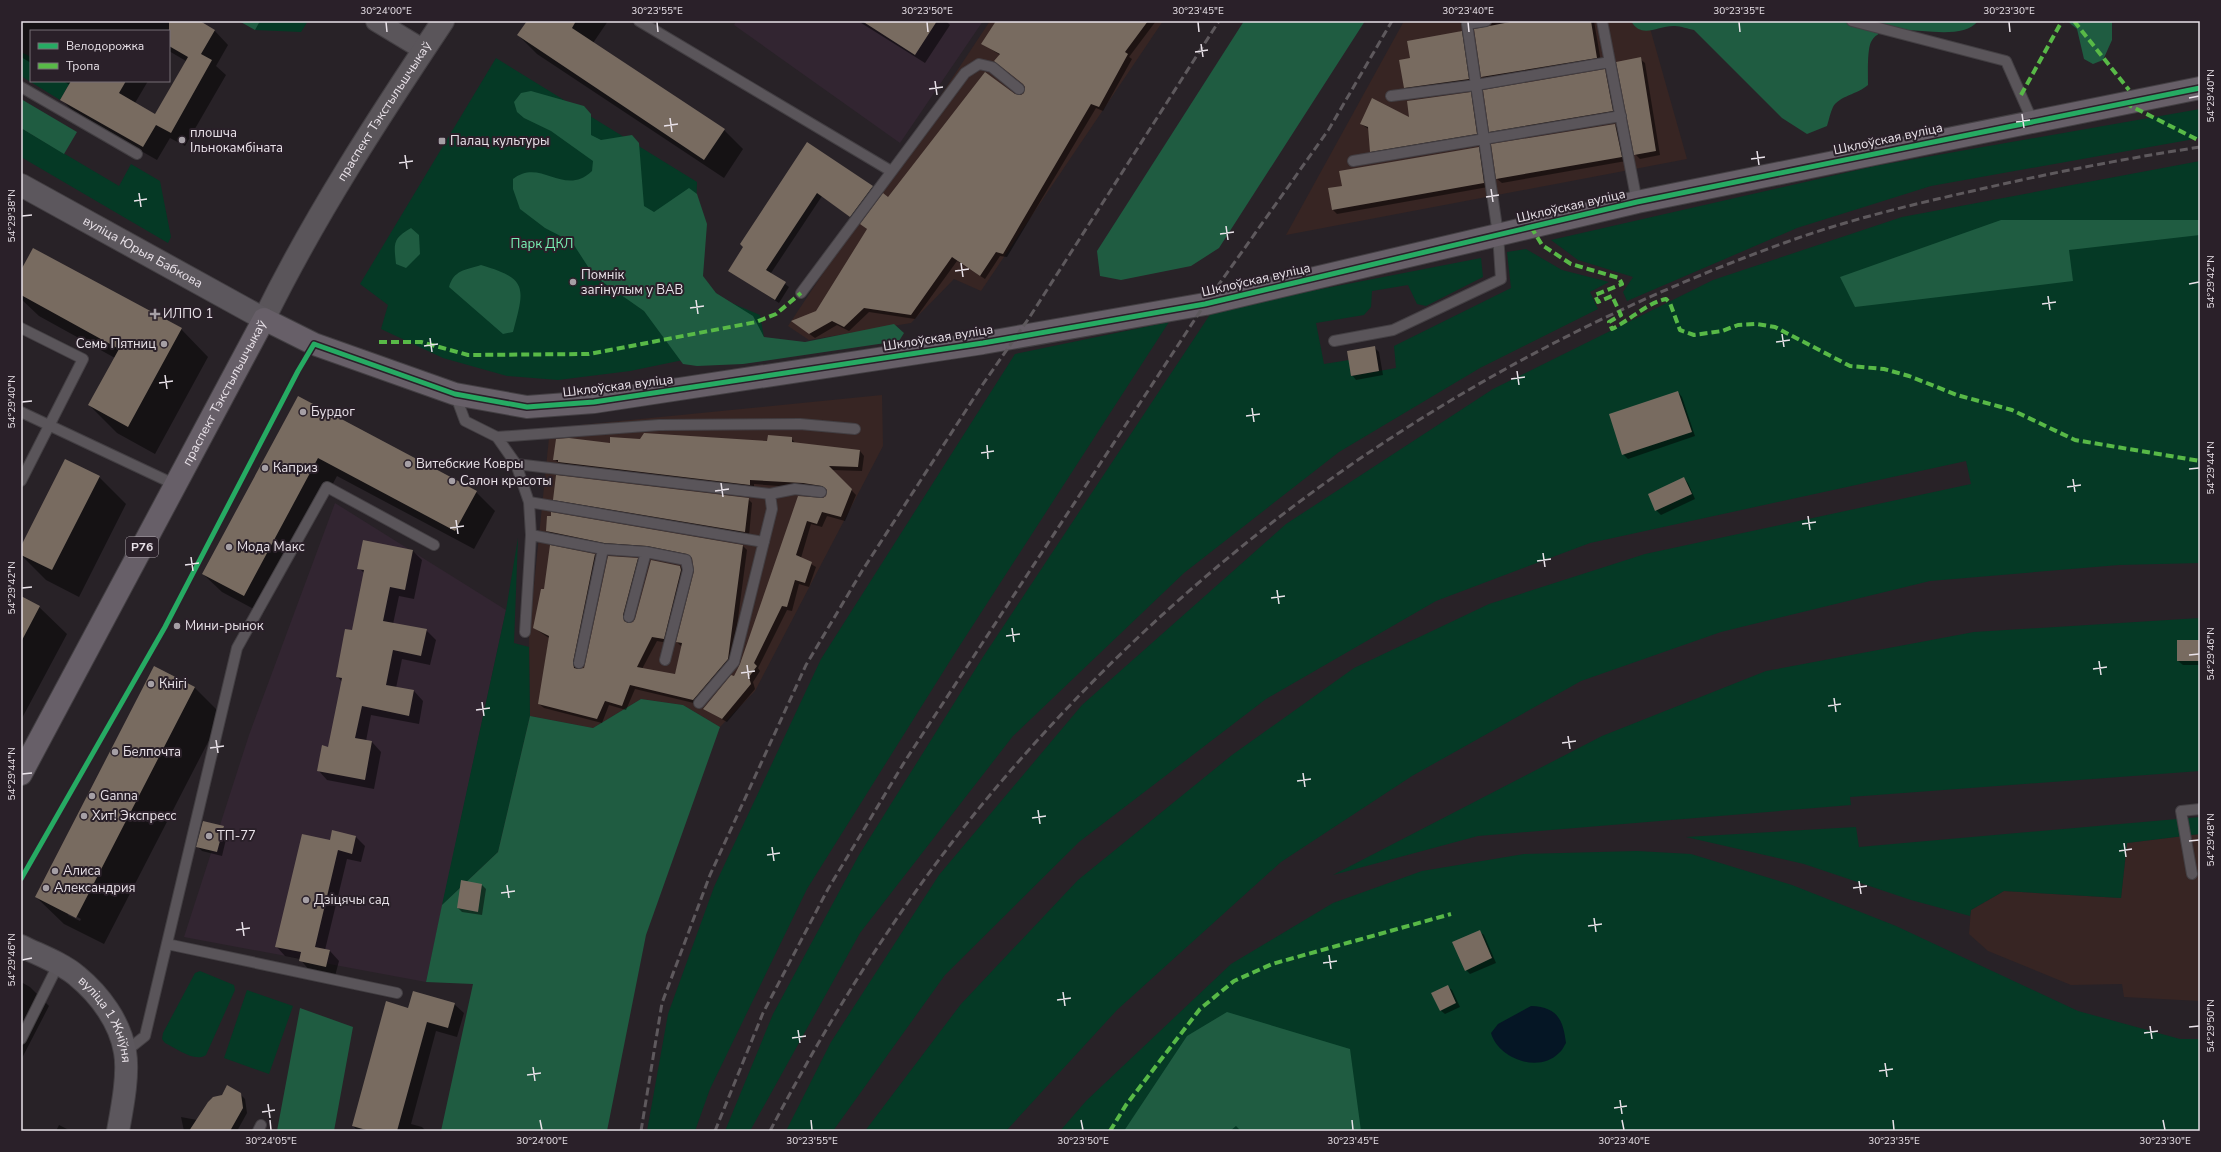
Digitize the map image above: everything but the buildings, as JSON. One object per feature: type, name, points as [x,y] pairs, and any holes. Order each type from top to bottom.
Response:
[{"type":"main road","name":"Шклоўская вуліца","points":[[264,319],[314,344],[455,394],[527,407],[594,402],[975,344],[1205,304],[1637,202],[2032,120],[2200,88]]},
{"type":"main road","name":"вуліца Юрыя Бабкова","points":[[21,185],[264,319]]},
{"type":"main road","name":"праспект Тэкстыльшчыкаў","points":[[21,774],[264,319]]},
{"type":"main road","name":"вуліца 1 Жніўня","points":[[21,946],[76,975],[101,998],[115,1023],[126,1052],[124,1094],[118,1131]]},
{"type":"street","points":[[376,21],[424,50]]},
{"type":"street","name":"праспект Тэкстыльшчыкаў","points":[[264,319],[281,285],[328,203],[443,21]]},
{"type":"lane","points":[[639,21],[891,171]]},
{"type":"lane","points":[[1334,341],[1393,330],[1502,279],[1498,234],[1467,24],[1486,21]]},
{"type":"lane","points":[[1602,21],[1637,202]]},
{"type":"lane","points":[[1852,21],[2006,61],[2032,120]]},
{"type":"lane","points":[[1391,96],[1476,85],[1610,62]]},
{"type":"lane","points":[[801,293],[965,73],[979,64],[992,67],[1019,89]]},
{"type":"lane","points":[[21,87],[137,154]]},
{"type":"lane","points":[[1353,161],[1621,116]]},
{"type":"lane","points":[[21,328],[83,359],[21,481]]},
{"type":"lane","points":[[455,394],[466,421],[497,437],[516,464],[529,502],[531,535],[525,632]]},
{"type":"lane","points":[[21,412],[176,484]]},
{"type":"lane","points":[[497,437],[659,425],[800,424],[855,429]]},
{"type":"lane","points":[[516,464],[770,494],[795,489],[821,492]]},
{"type":"lane","points":[[126,1052],[145,1036],[236,648],[327,487],[434,545]]},
{"type":"lane","points":[[699,703],[734,662],[772,509],[770,494]]},
{"type":"lane","points":[[529,502],[764,542]]},
{"type":"lane","points":[[531,535],[603,549],[646,552],[686,560],[688,570],[665,660]]},
{"type":"lane","points":[[579,663],[603,549]]},
{"type":"lane","points":[[629,617],[646,552]]},
{"type":"lane","points":[[2192,874],[2181,811],[2200,809]]},
{"type":"lane","points":[[167,944],[397,993]]},
{"type":"lane","points":[[21,1039],[58,965]]},
{"type":"shaded area","points":[[736,21],[983,21],[900,143],[734,25]]},
{"type":"shaded area","points":[[990,21],[1163,21],[981,291],[954,279],[911,323],[809,340],[788,326]]},
{"type":"shaded area","points":[[1404,21],[1648,21],[1687,159],[1286,235]]},
{"type":"shaded area","points":[[882,395],[883,446],[755,691],[720,727],[683,705],[641,699],[593,728],[530,716],[529,634],[550,428]]},
{"type":"shaded area","points":[[335,503],[506,610],[426,982],[184,937],[249,735]]},
{"type":"shaded area","points":[[2200,834],[2200,1001],[2124,997],[2122,984],[2071,985],[1988,951],[1969,934],[1971,910],[2004,891],[2121,898],[2127,843]]},
{"type":"green space","points":[[239,21],[260,21],[255,30]]},
{"type":"green space","points":[[260,21],[308,21],[301,32],[255,30]]},
{"type":"green space","points":[[1244,21],[1365,21],[1219,248],[1191,266],[1121,280],[1100,276],[1097,251]]},
{"type":"green space","points":[[1631,21],[1978,21],[1968,29],[1954,32],[1905,30],[1890,31],[1878,34],[1871,42],[1869,51],[1868,85],[1836,103],[1832,109],[1827,126],[1807,134],[1782,118],[1694,30],[1680,26],[1669,26],[1645,31],[1635,27]]},
{"type":"green space","points":[[2067,21],[2112,21],[2112,40],[2103,60],[2093,64],[2084,59],[2077,29]]},
{"type":"green space","points":[[21,52],[30,56],[30,82],[21,76]]},
{"type":"green space","name":"Парк ДКЛ","points":[[496,58],[697,182],[695,246],[703,291],[760,315],[765,343],[630,371],[558,380],[507,376],[443,358],[381,329],[388,305],[360,284]]},
{"type":"green space","points":[[31,82],[70,82],[60,100]]},
{"type":"green space","points":[[531,91],[584,106],[591,114],[591,135],[601,140],[632,135],[639,143],[644,206],[654,212],[689,188],[697,194],[707,224],[703,276],[716,293],[753,316],[764,337],[805,342],[894,324],[904,333],[899,341],[743,364],[697,366],[683,364],[644,311],[594,276],[572,242],[545,228],[520,209],[513,189],[513,179],[523,173],[533,172],[562,180],[572,181],[582,178],[592,171],[593,161],[551,131],[524,118],[517,112],[514,102],[521,93]]},
{"type":"green space","points":[[21,99],[77,132],[64,154],[21,128]]},
{"type":"green space","points":[[2200,109],[2200,138],[1931,186],[1797,228],[1627,301],[1623,292],[1633,277],[1578,260],[1551,240],[1875,166]]},
{"type":"green space","points":[[21,128],[119,186],[131,164],[160,181],[171,237],[168,243],[21,157]]},
{"type":"green space","points":[[2200,161],[2200,563],[2119,565],[1930,581],[1721,632],[1581,681],[1412,776],[1281,862],[1117,1010],[1006,1131],[865,1131],[961,1004],[1078,880],[1232,755],[1354,668],[1489,604],[1645,554],[1971,484],[1966,461],[1590,543],[1436,601],[1266,699],[1079,842],[945,975],[833,1131],[786,1131],[831,1042],[939,875],[1082,705],[1286,524],[1493,389],[1713,280],[1902,217]]},
{"type":"green space","points":[[2001,220],[2200,220],[2200,235],[2069,250],[2073,281],[1855,307],[1840,277]]},
{"type":"green space","points":[[411,228],[419,235],[420,254],[406,268],[396,264],[395,247],[397,239],[400,235]]},
{"type":"green space","points":[[1526,249],[1562,270],[1609,282],[1590,292],[1598,309],[1480,368],[1339,452],[1184,573],[1013,736],[860,933],[750,1131],[725,1131],[773,1014],[859,855],[983,657],[1213,310],[1481,258],[1483,277],[1426,306],[1417,304],[1408,285],[1372,291],[1371,307],[1364,315],[1316,323],[1324,364],[1349,360],[1351,376],[1396,368],[1394,346],[1511,288],[1507,252]]},
{"type":"green space","points":[[481,265],[508,275],[515,280],[519,287],[521,295],[520,305],[513,332],[503,334],[449,287],[451,281],[457,274]]},
{"type":"green space","points":[[1169,322],[955,653],[807,889],[710,1089],[695,1131],[647,1131],[668,1014],[714,887],[821,659],[1015,354]]},
{"type":"green space","points":[[518,538],[514,643],[529,647],[530,716],[498,852],[442,905],[506,610]]},
{"type":"green space","points":[[2200,618],[2200,771],[1850,797],[1851,805],[1478,836],[1333,875],[1602,736],[1766,671],[1974,632]]},
{"type":"green space","points":[[641,699],[683,705],[720,727],[646,935],[607,1131],[441,1131],[473,984],[426,982],[442,905],[498,852],[530,716],[593,728]]},
{"type":"green space","points":[[2200,817],[2200,834],[2127,843],[2121,898],[2004,891],[1971,910],[1970,916],[1911,900],[1804,864],[1686,837],[1856,827],[1859,847]]},
{"type":"green space","points":[[1637,851],[1691,854],[1792,885],[1896,926],[2078,1011],[2180,1039],[2200,1039],[2200,1131],[1060,1131],[1086,1101],[1231,964],[1333,903],[1422,871],[1524,854]]},
{"type":"green space","points":[[200,971],[234,985],[235,990],[206,1055],[196,1057],[180,1051],[165,1043],[162,1039],[163,1033],[195,973]]},
{"type":"green space","points":[[247,990],[293,1006],[269,1074],[224,1058]]},
{"type":"green space","points":[[300,1008],[353,1027],[334,1131],[277,1131]]},
{"type":"green space","points":[[1227,1012],[1350,1049],[1361,1131],[1241,1131],[1236,1126],[1230,1131],[1124,1131],[1187,1036]]},
{"type":"water","points":[[1531,1006],[1540,1007],[1553,1012],[1560,1021],[1565,1035],[1566,1043],[1561,1051],[1550,1059],[1540,1062],[1520,1060],[1510,1056],[1495,1042],[1491,1033],[1498,1024]]},
{"type":"railway","points":[[641,1131],[662,1003],[710,875],[806,665],[862,571],[983,384],[1029,318],[1219,21]]},
{"type":"railway","points":[[715,1131],[763,1013],[828,889],[905,761],[1205,304],[1329,129],[1392,21]]},
{"type":"railway","points":[[770,1131],[795,1084],[849,992],[878,947],[939,859],[1006,776],[1087,687],[1174,605],[1265,528],[1360,458],[1460,395],[1564,338],[1672,287],[1784,243],[1852,221],[1945,197],[2084,167],[2200,147]]},
{"type":"marked path","points":[[2021,95],[2062,21]]},
{"type":"marked path","points":[[2074,21],[2129,90]]},
{"type":"marked path","points":[[2125,103],[2200,141]]},
{"type":"marked path","points":[[1531,227],[1542,245],[1571,264],[1619,278],[1622,284],[1595,295],[1598,302],[1612,296],[1621,315],[1609,322],[1612,329],[1652,304],[1666,299],[1670,303],[1680,330],[1694,335],[1722,331],[1738,325],[1756,324],[1775,327],[1850,366],[1884,369],[1909,376],[1957,395],[2012,410],[2075,440],[2200,461]]},
{"type":"marked path","points":[[379,342],[421,342],[468,355],[589,354],[756,322],[776,314],[801,293]]},
{"type":"marked path","points":[[1110,1131],[1126,1105],[1200,1009],[1234,981],[1272,964],[1451,914]]},
{"type":"cycle path","points":[[21,879],[165,627],[298,371],[314,344],[455,394],[527,407],[594,402],[983,343],[1205,304],[1637,202],[2200,88]]},
{"type":"place","name":"плошча Ільнокамбіната","points":[[182,140]]},
{"type":"place","name":"Палац культуры","points":[[442,141]]},
{"type":"place","name":"Помнік загінулым у ВАВ","points":[[573,282]]},
{"type":"place","name":"ИЛПО 1","points":[[155,314]]},
{"type":"place","name":"Семь Пятниц","points":[[164,344]]},
{"type":"place","name":"Бурдог","points":[[303,412]]},
{"type":"place","name":"Витебские Ковры","points":[[408,464]]},
{"type":"place","name":"Каприз","points":[[265,468]]},
{"type":"place","name":"Салон красоты","points":[[452,481]]},
{"type":"place","name":"Мода Макс","points":[[229,547]]},
{"type":"place","name":"Мини-рынок","points":[[177,626]]},
{"type":"place","name":"Кнігі","points":[[151,684]]},
{"type":"place","name":"Белпочта","points":[[115,752]]},
{"type":"place","name":"Ganna","points":[[92,796]]},
{"type":"place","name":"Хит! Экспресс","points":[[84,816]]},
{"type":"place","name":"ТП-77","points":[[209,836]]},
{"type":"place","name":"Алиса","points":[[55,871]]},
{"type":"place","name":"Александрия","points":[[46,888]]},
{"type":"place","name":"Дзіцячы сад","points":[[306,900]]}]
